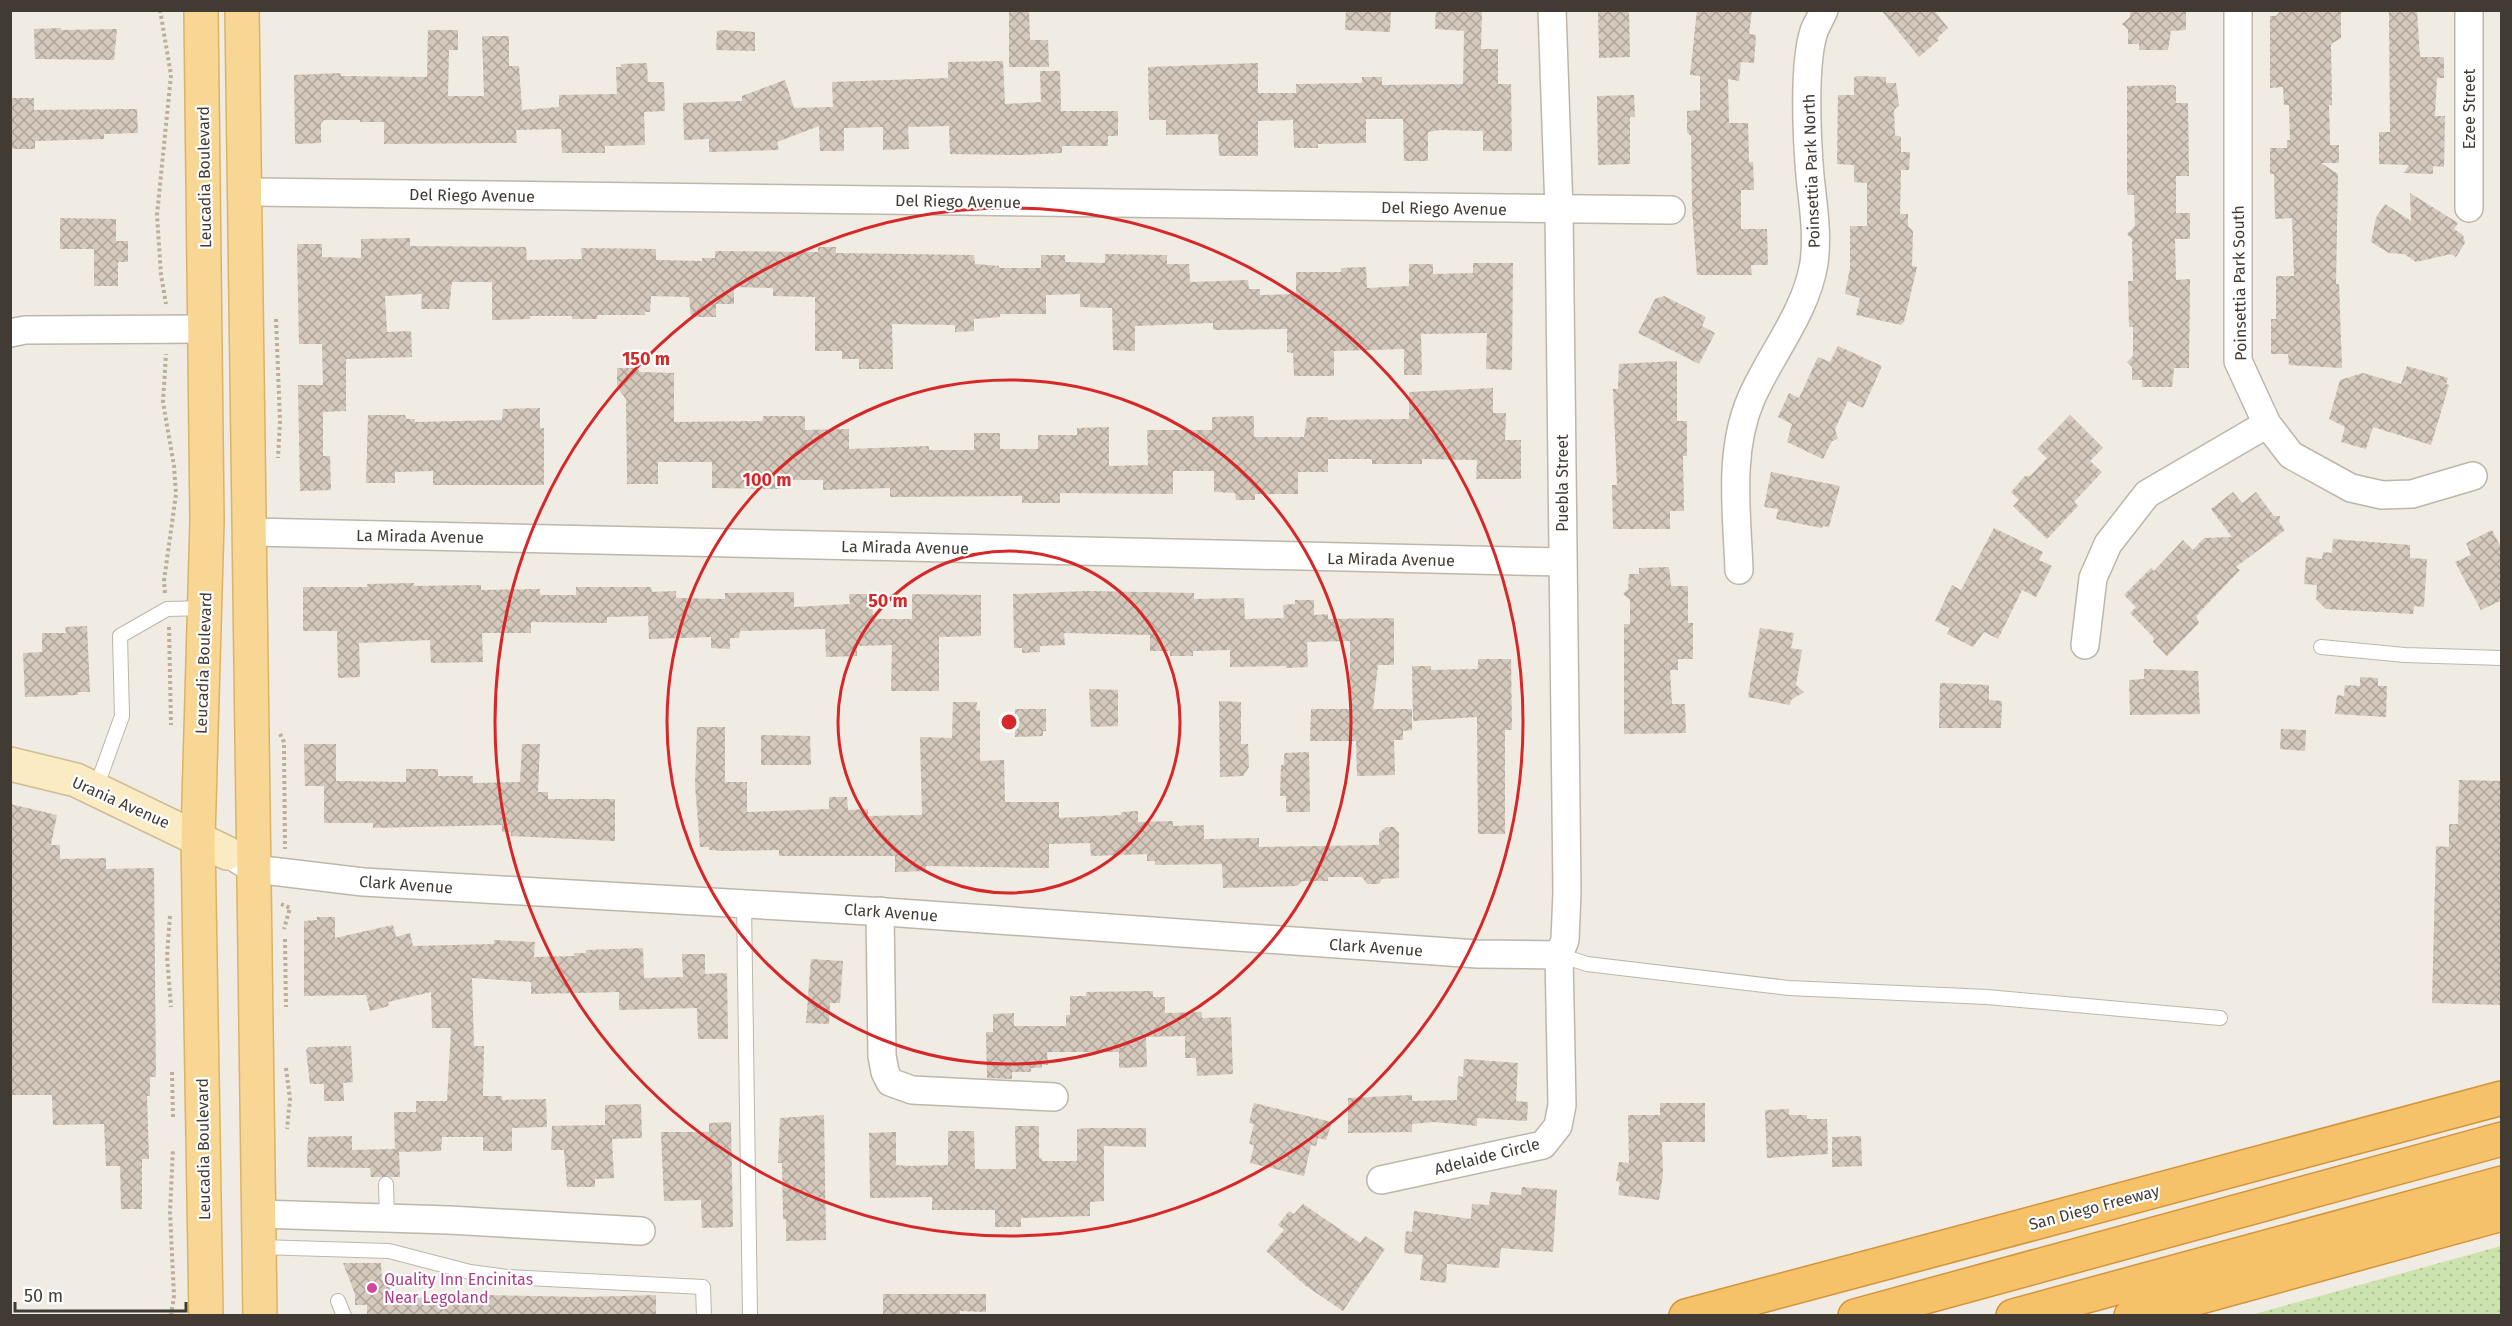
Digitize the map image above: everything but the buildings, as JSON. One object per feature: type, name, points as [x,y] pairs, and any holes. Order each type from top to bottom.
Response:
[{"type":"highway","name":"San Diego Freeway","points":[[1686,1316],[2502,1098]]},
{"type":"highway","points":[[1855,1316],[2502,1139]]},
{"type":"highway","points":[[2013,1316],[2502,1183]]},
{"type":"highway","points":[[2131,1316],[2502,1214]]},
{"type":"main road","name":"Leucadia Boulevard","points":[[201,10],[207,521],[198,838],[206,1316]]},
{"type":"main road","points":[[242,10],[249,532],[241,861],[259,1214],[260,1316]]},
{"type":"street","name":"Puebla Street","points":[[1552,10],[1559,210],[1567,892],[1565,940],[1559,955]]},
{"type":"street","name":"Poinsettia Park North","points":[[1739,570],[1736,467],[1740,433],[1751,399],[1803,303],[1814,264],[1816,232],[1809,159],[1809,69],[1814,32],[1824,10]]},
{"type":"street","name":"Poinsettia Park South","points":[[2238,10],[2238,361],[2267,424],[2291,455],[2351,488],[2382,495],[2412,494],[2473,476]]},
{"type":"street","name":"Ezee Street","points":[[2469,10],[2469,208]]},
{"type":"street","name":"Del Riego Avenue","points":[[245,192],[1671,210]]},
{"type":"street","points":[[10,333],[25,330],[205,329]]},
{"type":"street","points":[[2085,645],[2093,579],[2108,544],[2146,494],[2267,424]]},
{"type":"street","name":"La Mirada Avenue","points":[[249,532],[1562,562]]},
{"type":"street","name":"Urania Avenue","points":[[10,764],[76,780],[96,788],[241,861]]},
{"type":"street","name":"Clark Avenue","points":[[241,861],[363,882],[880,911],[1477,954],[1559,955]]},
{"type":"street","points":[[880,911],[882,1056],[885,1072],[890,1082],[912,1090],[1054,1097]]},
{"type":"street","name":"Adelaide Circle","points":[[1381,1180],[1544,1145],[1558,1126],[1562,1105],[1559,955]]},
{"type":"street","points":[[259,1214],[641,1231]]},
{"type":"lane","points":[[96,788],[122,716],[120,636],[167,609],[204,608]]},
{"type":"lane","points":[[2320,647],[2405,655],[2502,658]]},
{"type":"lane","points":[[744,904],[750,1316]]},
{"type":"lane","points":[[1559,955],[1587,964],[1789,988],[1987,997],[2220,1018]]},
{"type":"lane","points":[[386,1184],[387,1218]]},
{"type":"lane","points":[[259,1246],[389,1251],[470,1272],[507,1277],[703,1287],[704,1316]]},
{"type":"lane","points":[[338,1301],[344,1316]]},
{"type":"path","points":[[160,10],[171,75],[157,215],[168,331],[163,402],[174,466],[176,494],[164,581],[171,639],[171,729]]},
{"type":"path","points":[[170,912],[167,956],[171,1016]]},
{"type":"path","points":[[172,1067],[174,1126]]},
{"type":"path","points":[[171,1316],[174,1286],[170,1177],[174,1147]]},
{"type":"green space","points":[[2501,1246],[2501,1315],[2251,1315]]},
{"type":"place","name":"Quality Inn Encinitas Near Legoland","points":[[372,1288]]}]
